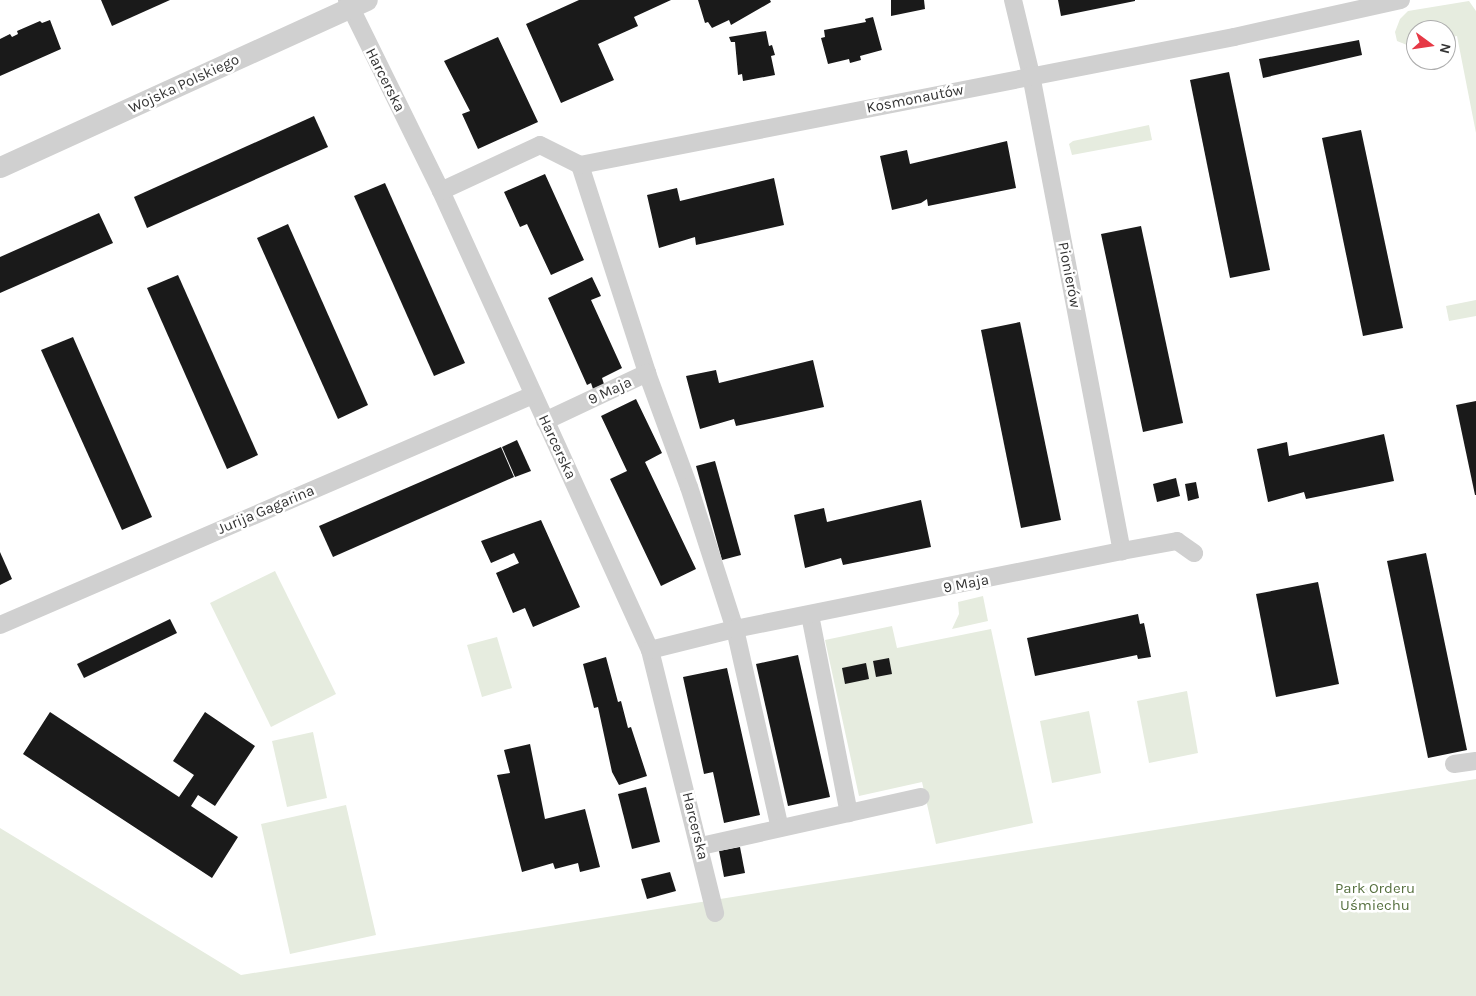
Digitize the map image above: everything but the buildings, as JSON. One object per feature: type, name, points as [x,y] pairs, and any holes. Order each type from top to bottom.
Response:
[{"type":"street","name":"Pionierów","points":[[1014,0],[1031,74],[1122,551]]},
{"type":"street","name":"Kosmonautów","points":[[580,165],[1031,74],[1234,37],[1401,0]]},
{"type":"street","name":"Wojska Polskiego","points":[[0,168],[355,3]]},
{"type":"street","name":"Harcerska","points":[[355,3],[650,650],[701,846],[715,913]]},
{"type":"street","points":[[441,191],[540,145],[580,165],[647,373]]},
{"type":"street","name":"9 Maja","points":[[545,421],[647,373],[689,487],[735,629]]},
{"type":"street","name":"Jurija Gagarina","points":[[0,625],[533,395]]},
{"type":"street","name":"9 Maja","points":[[650,650],[735,629],[1177,541],[1194,553]]},
{"type":"street","points":[[810,615],[849,812]]},
{"type":"street","points":[[735,629],[780,828]]},
{"type":"street","points":[[1454,764],[1476,760]]},
{"type":"street","points":[[701,846],[921,797]]},
{"type":"green space","points":[[1469,1],[1476,11],[1476,133],[1456,36],[1456,20],[1406,20],[1406,45],[1397,41],[1395,32],[1400,19],[1408,11]]},
{"type":"green space","points":[[1149,125],[1152,140],[1072,155],[1069,144],[1073,141]]},
{"type":"green space","points":[[1476,300],[1476,316],[1449,321],[1446,306]]},
{"type":"green space","points":[[275,571],[336,694],[271,727],[210,603]]},
{"type":"green space","points":[[983,596],[988,621],[952,629],[959,614],[958,602]]},
{"type":"green space","points":[[892,626],[897,648],[991,629],[1033,823],[936,844],[922,782],[859,796],[825,640]]},
{"type":"green space","points":[[497,637],[512,688],[482,697],[467,645]]},
{"type":"green space","points":[[1187,691],[1198,753],[1149,763],[1137,701]]},
{"type":"green space","points":[[1089,711],[1101,773],[1052,783],[1040,721]]},
{"type":"green space","points":[[313,732],[327,798],[287,807],[272,741]]},
{"type":"green space","name":"Park Orderu Uśmiechu","points":[[1476,779],[1476,996],[0,996],[0,828],[241,975]]},
{"type":"green space","points":[[346,805],[376,935],[290,954],[261,824]]}]
